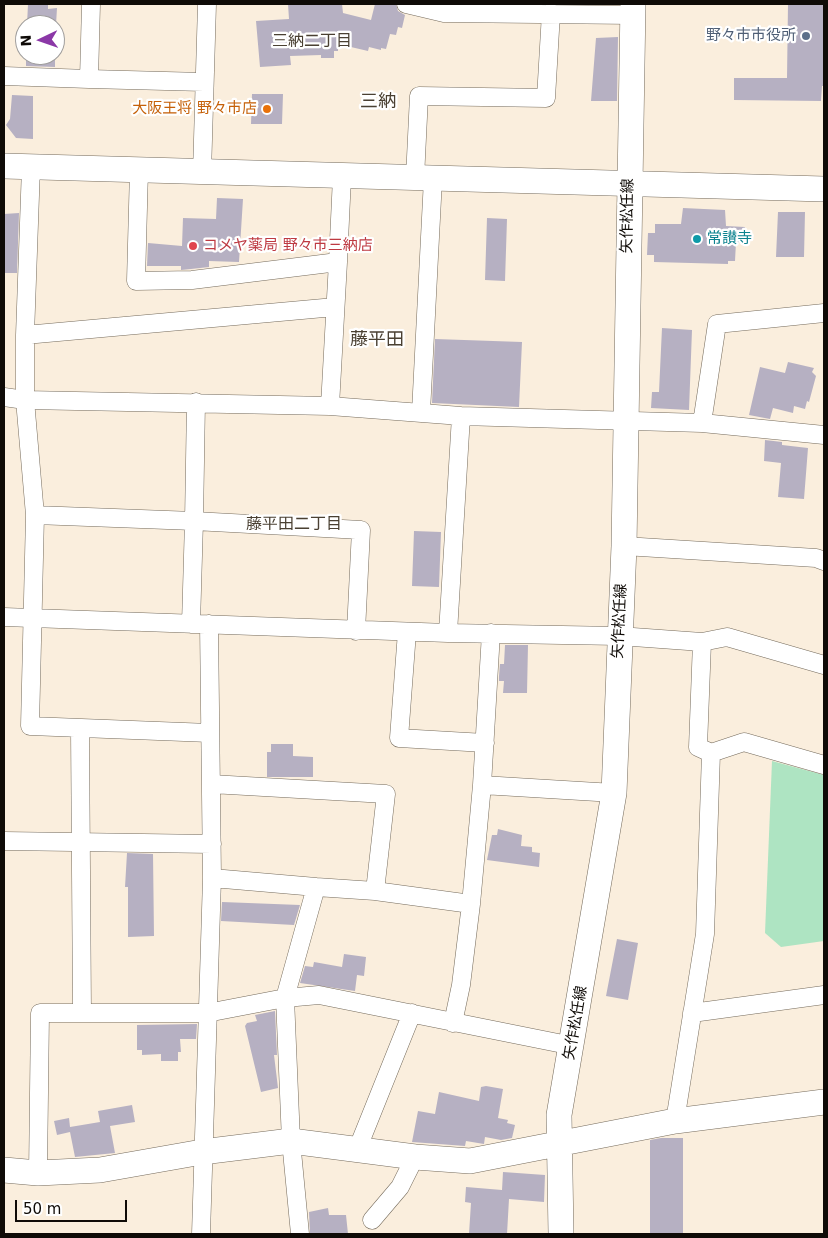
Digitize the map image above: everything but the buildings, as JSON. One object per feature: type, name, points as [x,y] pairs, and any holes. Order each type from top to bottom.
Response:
[{"type":"street","points":[[90,79],[91,4]]},
{"type":"street","points":[[202,173],[207,4]]},
{"type":"street","points":[[406,4],[446,8],[551,13],[633,9]]},
{"type":"street","name":"矢作松任線","points":[[561,1234],[560,1115],[614,793],[624,546],[628,182],[633,9]]},
{"type":"street","points":[[421,412],[424,178],[419,96],[546,98],[551,13]]},
{"type":"street","points":[[4,76],[204,82]]},
{"type":"street","points":[[4,166],[342,177],[628,182],[824,189]]},
{"type":"street","points":[[31,167],[25,335],[25,400],[35,515],[30,726],[80,730],[210,733]]},
{"type":"street","points":[[139,170],[136,281],[192,280],[338,262]]},
{"type":"street","points":[[330,406],[342,177]]},
{"type":"street","points":[[25,335],[335,307]]},
{"type":"street","points":[[702,423],[717,324],[824,313]]},
{"type":"street","points":[[4,397],[25,400],[330,406],[461,416],[702,423],[824,435]]},
{"type":"street","points":[[196,402],[194,521],[200,624],[210,733],[212,844],[201,1234]]},
{"type":"street","points":[[448,633],[461,416]]},
{"type":"street","points":[[35,515],[361,530],[356,631]]},
{"type":"street","points":[[624,546],[824,561]]},
{"type":"street","points":[[4,617],[356,631],[619,636],[702,642],[727,636],[824,665]]},
{"type":"street","points":[[407,632],[399,738],[485,743]]},
{"type":"street","points":[[453,1023],[461,985],[482,785],[491,633]]},
{"type":"street","points":[[702,642],[698,747],[711,753],[744,742],[824,765]]},
{"type":"street","points":[[80,730],[82,1012]]},
{"type":"street","points":[[675,1121],[705,934],[711,753]]},
{"type":"street","points":[[211,784],[386,794],[375,891]]},
{"type":"street","points":[[482,785],[614,793]]},
{"type":"street","points":[[4,841],[212,844]]},
{"type":"street","points":[[212,878],[375,891],[470,904]]},
{"type":"street","points":[[300,1234],[291,1141],[285,998],[316,887]]},
{"type":"street","points":[[38,1173],[40,1013],[207,1014],[285,998],[319,995],[573,1046]]},
{"type":"street","points":[[692,1013],[824,995]]},
{"type":"street","points":[[357,1150],[412,1013]]},
{"type":"street","points":[[4,1170],[38,1173],[100,1170],[202,1152],[291,1141],[415,1157],[470,1161],[675,1121],[824,1102]]},
{"type":"street","points":[[372,1220],[400,1187],[415,1157]]},
{"type":"green space","points":[[772,761],[824,775],[824,941],[781,947],[765,933]]},
{"type":"place","name":"野々市市役所","points":[[806,36]]},
{"type":"place","name":"大阪王将 野々市店","points":[[267,109]]},
{"type":"place","name":"常讃寺","points":[[697,239]]},
{"type":"place","name":"コメヤ薬局 野々市三納店","points":[[193,246]]},
{"type":"district","name":"三納二丁目","points":[[312,42]]},
{"type":"district","name":"三納","points":[[378,102]]},
{"type":"district","name":"藤平田","points":[[377,340]]},
{"type":"district","name":"藤平田二丁目","points":[[294,525]]}]
